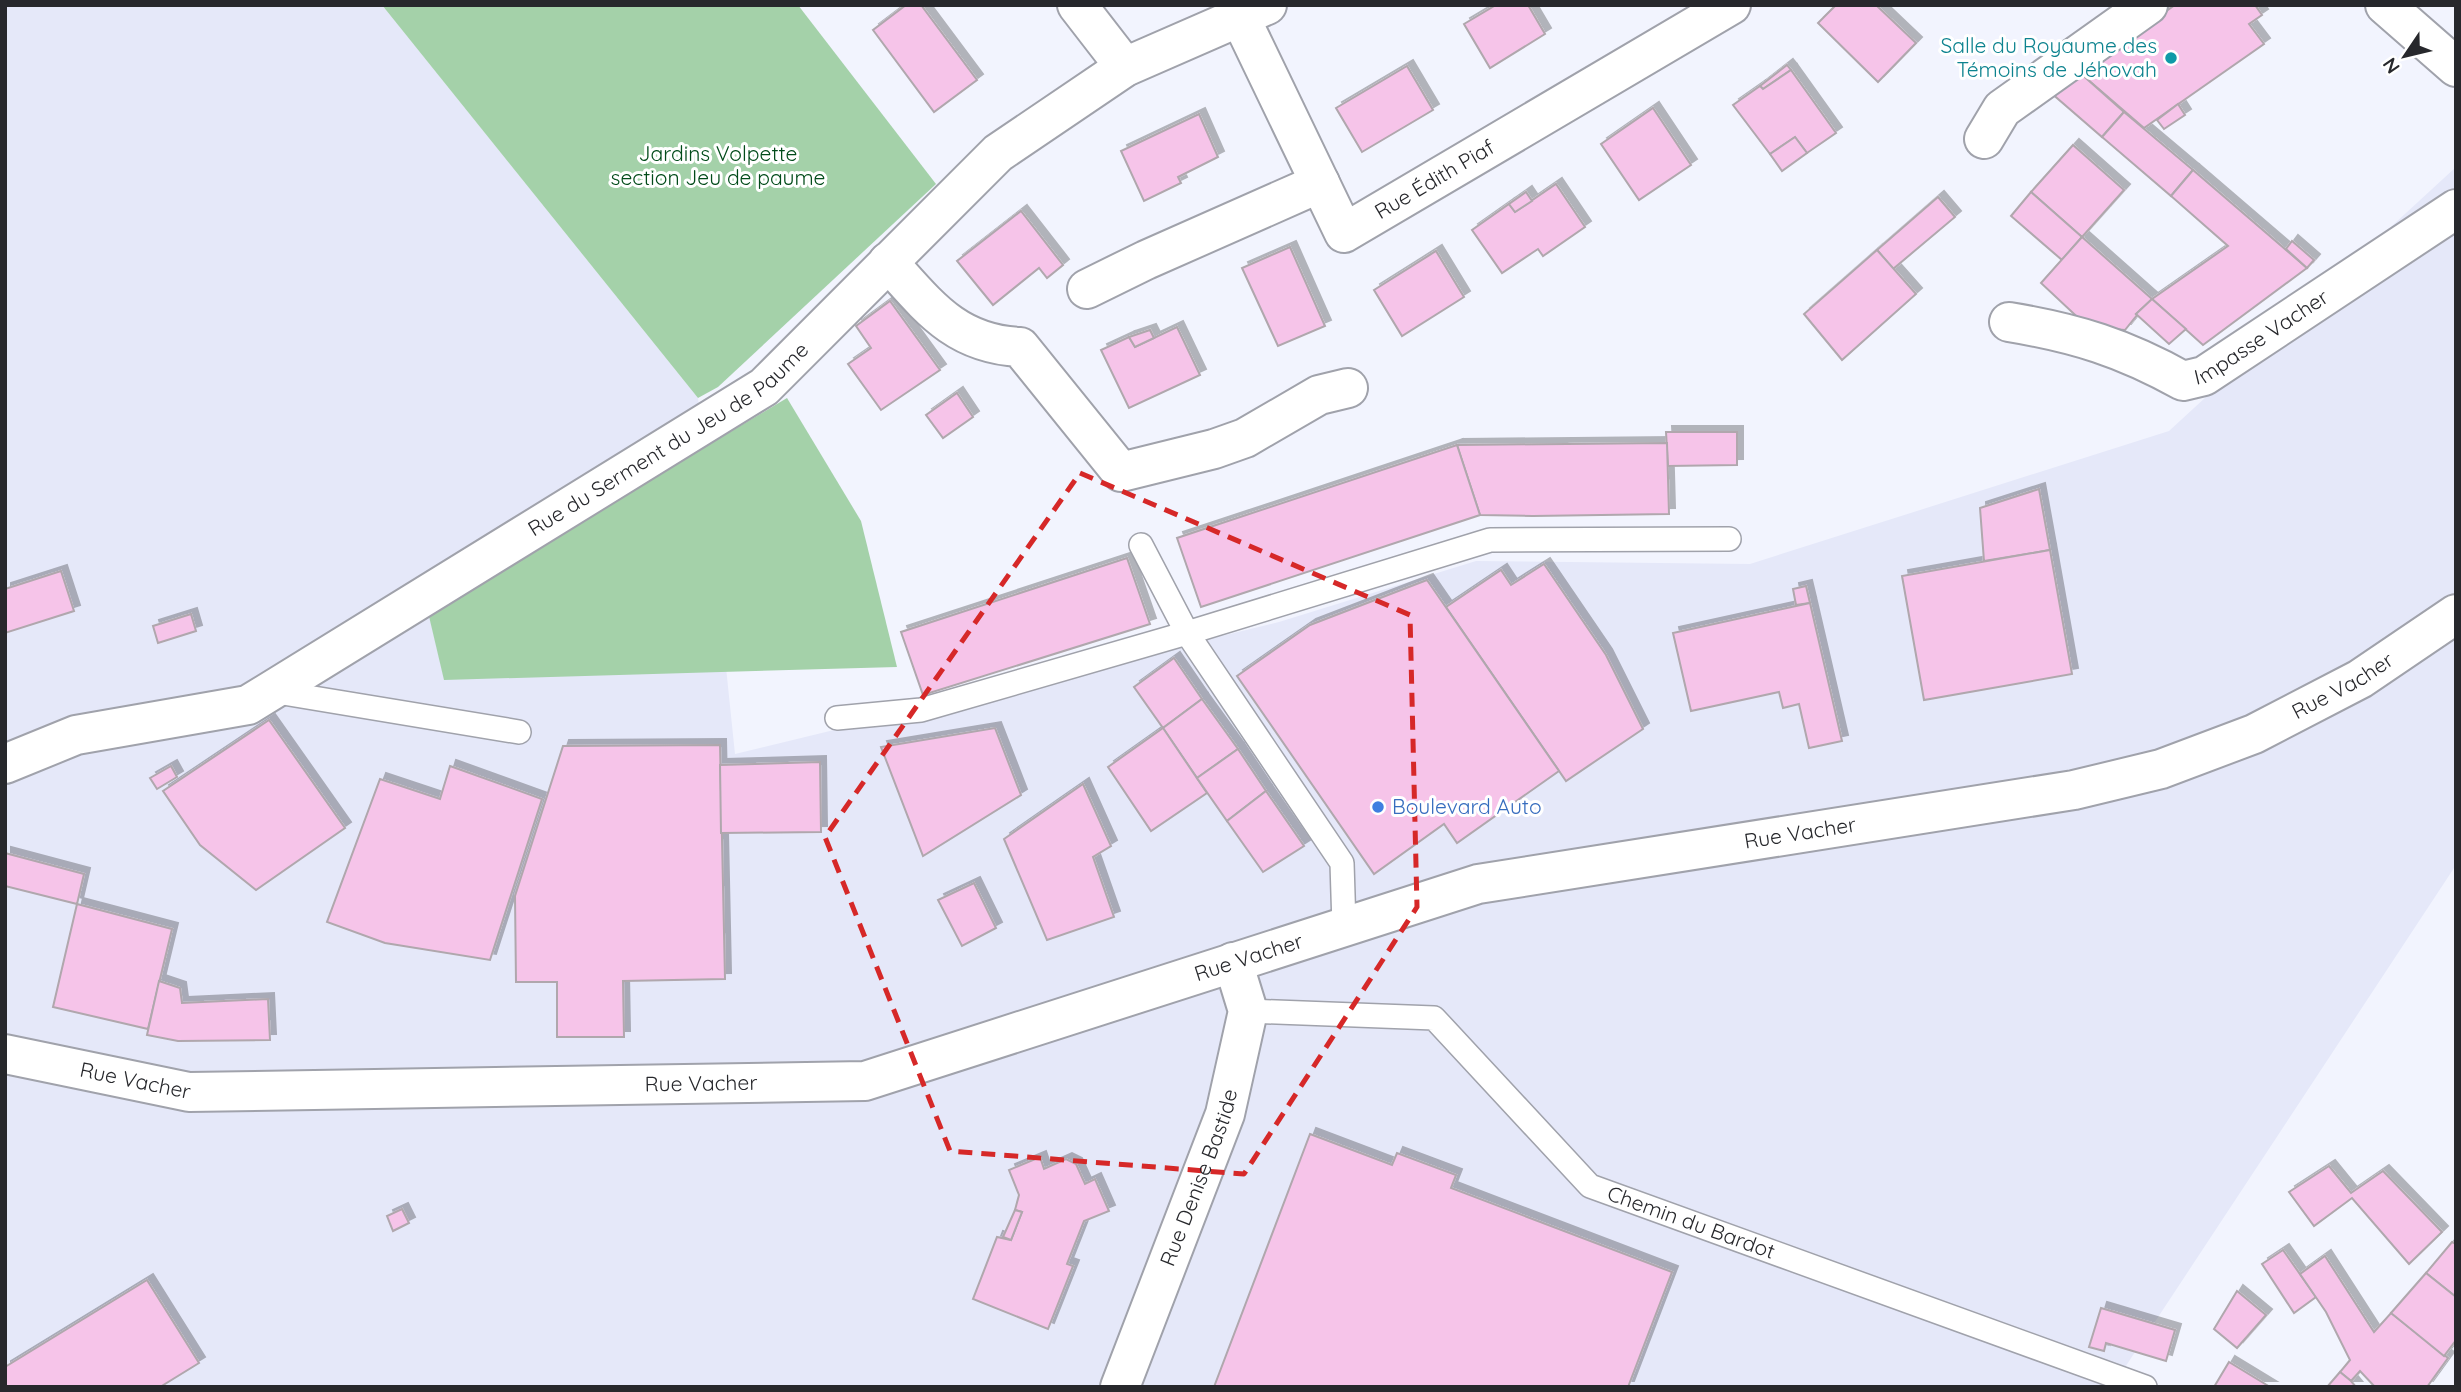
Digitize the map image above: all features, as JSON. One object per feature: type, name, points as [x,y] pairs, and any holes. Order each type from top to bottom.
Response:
[{"type":"street","points":[[1077,5],[1125,67]]},
{"type":"street","name":"Rue Édith Piaf","points":[[1253,11],[1320,183],[1344,233],[1731,5]]},
{"type":"street","points":[[1984,138],[2002,109],[2148,5]]},
{"type":"street","points":[[2385,5],[2456,67]]},
{"type":"street","name":"Rue du Serment du Jeu de Paume","points":[[5,764],[76,735],[248,705],[764,387],[998,153],[1125,67],[1253,11]]},
{"type":"street","points":[[1087,289],[1320,183]]},
{"type":"street","name":"Impasse Vacher","points":[[2009,322],[2055,329],[2113,346],[2144,359],[2183,381],[2204,376],[2456,209]]},
{"type":"street","points":[[888,262],[929,308],[958,331],[998,346],[1020,346],[1121,472],[1214,449],[1245,438],[1319,395],[1348,388]]},
{"type":"street","name":"Rue Vacher","points":[[5,1054],[189,1092],[865,1081],[1478,884],[2074,790],[2161,769],[2254,734],[2360,679],[2456,614]]},
{"type":"street","name":"Rue Denise Bastide","points":[[1120,1387],[1225,1114],[1248,1011],[1233,962]]},
{"type":"lane","points":[[837,718],[921,710],[1187,633],[1490,540],[1728,538]]},
{"type":"lane","points":[[1141,545],[1187,633],[1342,863],[1344,926]]},
{"type":"lane","points":[[271,691],[519,732]]},
{"type":"lane","name":"Chemin du Bardot","points":[[1248,1011],[1434,1018],[1590,1186],[2146,1387]]},
{"type":"highlighted area","points":[[1080,473],[1410,615],[1417,907],[1244,1174],[950,1151],[825,837]]},
{"type":"shaded area","points":[[5,5],[382,5],[698,398],[735,754],[1279,622],[1476,561],[1750,564],[2169,431],[2456,167],[2456,865],[2112,1387],[5,1387]]},
{"type":"green space","name":"Jardins Volpette section Jeu de paume","points":[[382,5],[798,5],[936,184],[718,387],[698,398]]},
{"type":"green space","points":[[787,398],[861,521],[897,667],[444,680],[428,612]]},
{"type":"building","points":[[906,5],[921,5],[977,80],[934,112],[873,30]]},
{"type":"building","points":[[1496,5],[1528,5],[1545,34],[1490,68],[1464,24]]},
{"type":"building","points":[[1836,5],[1876,5],[1916,43],[1878,82],[1818,23]]},
{"type":"building","name":"Salle du Royaume des Témoins de Jéhovah","points":[[2175,5],[2255,5],[2262,15],[2249,24],[2264,44],[2144,128],[2079,72]]},
{"type":"building","points":[[1787,65],[1791,70],[1763,89],[1760,86]]},
{"type":"building","points":[[1407,66],[1433,110],[1362,152],[1336,108]]},
{"type":"building","points":[[1791,70],[1836,133],[1807,153],[1795,137],[1770,154],[1733,105],[1760,86],[1763,89]]},
{"type":"building","points":[[2079,72],[2124,112],[2102,137],[2050,92]]},
{"type":"building","points":[[2178,104],[2185,115],[2164,129],[2157,120]]},
{"type":"building","points":[[1653,108],[1691,165],[1639,200],[1601,144]]},
{"type":"building","points":[[2124,112],[2193,170],[2171,196],[2102,137]]},
{"type":"building","points":[[1199,114],[1218,157],[1178,177],[1181,183],[1144,201],[1121,151]]},
{"type":"building","points":[[1795,137],[1807,153],[1782,171],[1770,154]]},
{"type":"building","points":[[2073,145],[2124,190],[2082,237],[2031,192]]},
{"type":"building","points":[[2193,170],[2307,268],[2203,345],[2152,299],[2228,246],[2171,196]]},
{"type":"building","points":[[1556,184],[1585,227],[1543,256],[1538,249],[1502,273],[1472,230],[1509,204],[1515,212]]},
{"type":"building","points":[[1526,192],[1532,201],[1515,212],[1509,204]]},
{"type":"building","points":[[2031,192],[2082,237],[2062,260],[2011,216]]},
{"type":"building","points":[[1938,197],[1955,217],[1893,269],[1877,250]]},
{"type":"building","points":[[1021,211],[1063,265],[1047,278],[1039,268],[993,305],[957,261]]},
{"type":"building","points":[[2082,237],[2152,299],[2136,314],[2125,330],[2088,327],[2041,283]]},
{"type":"building","points":[[2292,241],[2314,260],[2307,268],[2286,249]]},
{"type":"building","points":[[1290,247],[1325,326],[1278,346],[1242,268]]},
{"type":"building","points":[[1877,250],[1916,294],[1842,360],[1804,314]]},
{"type":"building","points":[[1436,251],[1464,297],[1402,336],[1374,290]]},
{"type":"building","points":[[2152,299],[2186,329],[2169,344],[2136,314]]},
{"type":"building","points":[[890,301],[940,370],[881,410],[848,364],[871,348],[856,326]]},
{"type":"building","points":[[1177,327],[1200,375],[1129,408],[1101,350],[1129,337],[1135,347]]},
{"type":"building","points":[[1150,330],[1154,338],[1135,347],[1129,337]]},
{"type":"building","points":[[957,393],[973,417],[943,438],[926,415]]},
{"type":"building","points":[[1666,432],[1737,432],[1737,465],[1668,466]]},
{"type":"building","points":[[1667,443],[1669,514],[1533,516],[1480,515],[1457,445]]},
{"type":"building","points":[[1457,445],[1480,515],[1201,607],[1177,538]]},
{"type":"building","points":[[2039,489],[2050,550],[1984,561],[1980,508]]},
{"type":"building","points":[[2050,550],[2072,674],[1924,700],[1902,576]]},
{"type":"building","points":[[1127,558],[1150,624],[923,695],[901,632]]},
{"type":"building","points":[[1544,564],[1606,655],[1643,729],[1566,781],[1446,607],[1501,570],[1511,585]]},
{"type":"building","points":[[61,571],[74,611],[5,633],[5,589]]},
{"type":"building","points":[[1427,580],[1559,771],[1457,843],[1444,824],[1374,874],[1237,676],[1310,625]]},
{"type":"building","points":[[1806,586],[1810,603],[1796,605],[1793,589]]},
{"type":"building","points":[[1810,603],[1842,741],[1809,748],[1799,704],[1783,708],[1779,692],[1691,711],[1673,633]]},
{"type":"building","points":[[191,614],[196,631],[158,643],[153,626]]},
{"type":"building","points":[[1174,658],[1202,699],[1163,728],[1134,687]]},
{"type":"building","points":[[1202,699],[1238,749],[1197,778],[1163,728]]},
{"type":"building","points":[[269,720],[345,828],[256,890],[200,845],[163,791]]},
{"type":"building","points":[[995,728],[1021,795],[923,856],[881,747]]},
{"type":"building","points":[[1163,728],[1207,793],[1151,831],[1108,767]]},
{"type":"building","points":[[720,745],[725,979],[623,981],[624,1037],[557,1037],[557,982],[516,982],[515,896],[563,746]]},
{"type":"building","points":[[1238,749],[1266,791],[1227,821],[1197,778]]},
{"type":"building","points":[[820,762],[821,832],[721,833],[720,765]]},
{"type":"building","points":[[171,766],[177,777],[157,789],[150,778]]},
{"type":"building","points":[[450,766],[542,799],[490,960],[385,943],[327,922],[380,779],[440,799]]},
{"type":"building","points":[[1083,784],[1111,846],[1093,857],[1114,917],[1047,940],[1004,839]]},
{"type":"building","points":[[1266,791],[1304,846],[1263,872],[1227,821]]},
{"type":"building","points":[[5,853],[84,874],[77,904],[5,886]]},
{"type":"building","points":[[974,883],[996,928],[962,946],[938,900]]},
{"type":"building","points":[[77,904],[172,929],[148,1029],[53,1007]]},
{"type":"building","points":[[159,981],[180,988],[182,1003],[268,999],[270,1040],[178,1041],[147,1035]]},
{"type":"building","points":[[1310,1134],[1392,1165],[1397,1153],[1456,1175],[1451,1188],[1672,1272],[1628,1387],[1214,1387]]},
{"type":"building","points":[[1040,1157],[1044,1169],[1066,1159],[1076,1164],[1085,1184],[1095,1179],[1109,1211],[1084,1221],[1067,1264],[1073,1266],[1048,1329],[973,1299],[997,1237],[1011,1240],[1022,1212],[1015,1210],[1019,1195],[1009,1170]]},
{"type":"building","points":[[2329,1166],[2351,1193],[2383,1171],[2442,1232],[2409,1264],[2352,1198],[2314,1226],[2289,1192]]},
{"type":"building","points":[[402,1209],[409,1223],[393,1231],[387,1216]]},
{"type":"building","points":[[1015,1210],[1022,1212],[1011,1240],[1003,1237]]},
{"type":"building","points":[[2452,1242],[2456,1244],[2456,1297],[2426,1273]]},
{"type":"building","points":[[2283,1250],[2316,1297],[2294,1313],[2262,1264]]},
{"type":"building","points":[[2325,1256],[2374,1332],[2391,1313],[2448,1358],[2427,1387],[2375,1387],[2360,1371],[2351,1381],[2340,1372],[2350,1360],[2326,1312],[2300,1274]]},
{"type":"building","points":[[2426,1273],[2456,1297],[2456,1340],[2444,1356],[2391,1313]]},
{"type":"building","points":[[147,1280],[199,1363],[160,1387],[5,1387],[5,1367]]},
{"type":"building","points":[[2237,1291],[2266,1315],[2237,1348],[2214,1329]]},
{"type":"building","points":[[2101,1308],[2175,1330],[2166,1361],[2106,1343],[2104,1351],[2089,1347]]},
{"type":"building","points":[[2229,1362],[2270,1387],[2214,1387]]},
{"type":"building","points":[[2340,1372],[2351,1381],[2356,1387],[2327,1387]]},
{"type":"place","name":"Salle du Royaume des Témoins de Jéhovah","points":[[2171,58]]},
{"type":"place","name":"Boulevard Auto","points":[[1378,807]]}]
